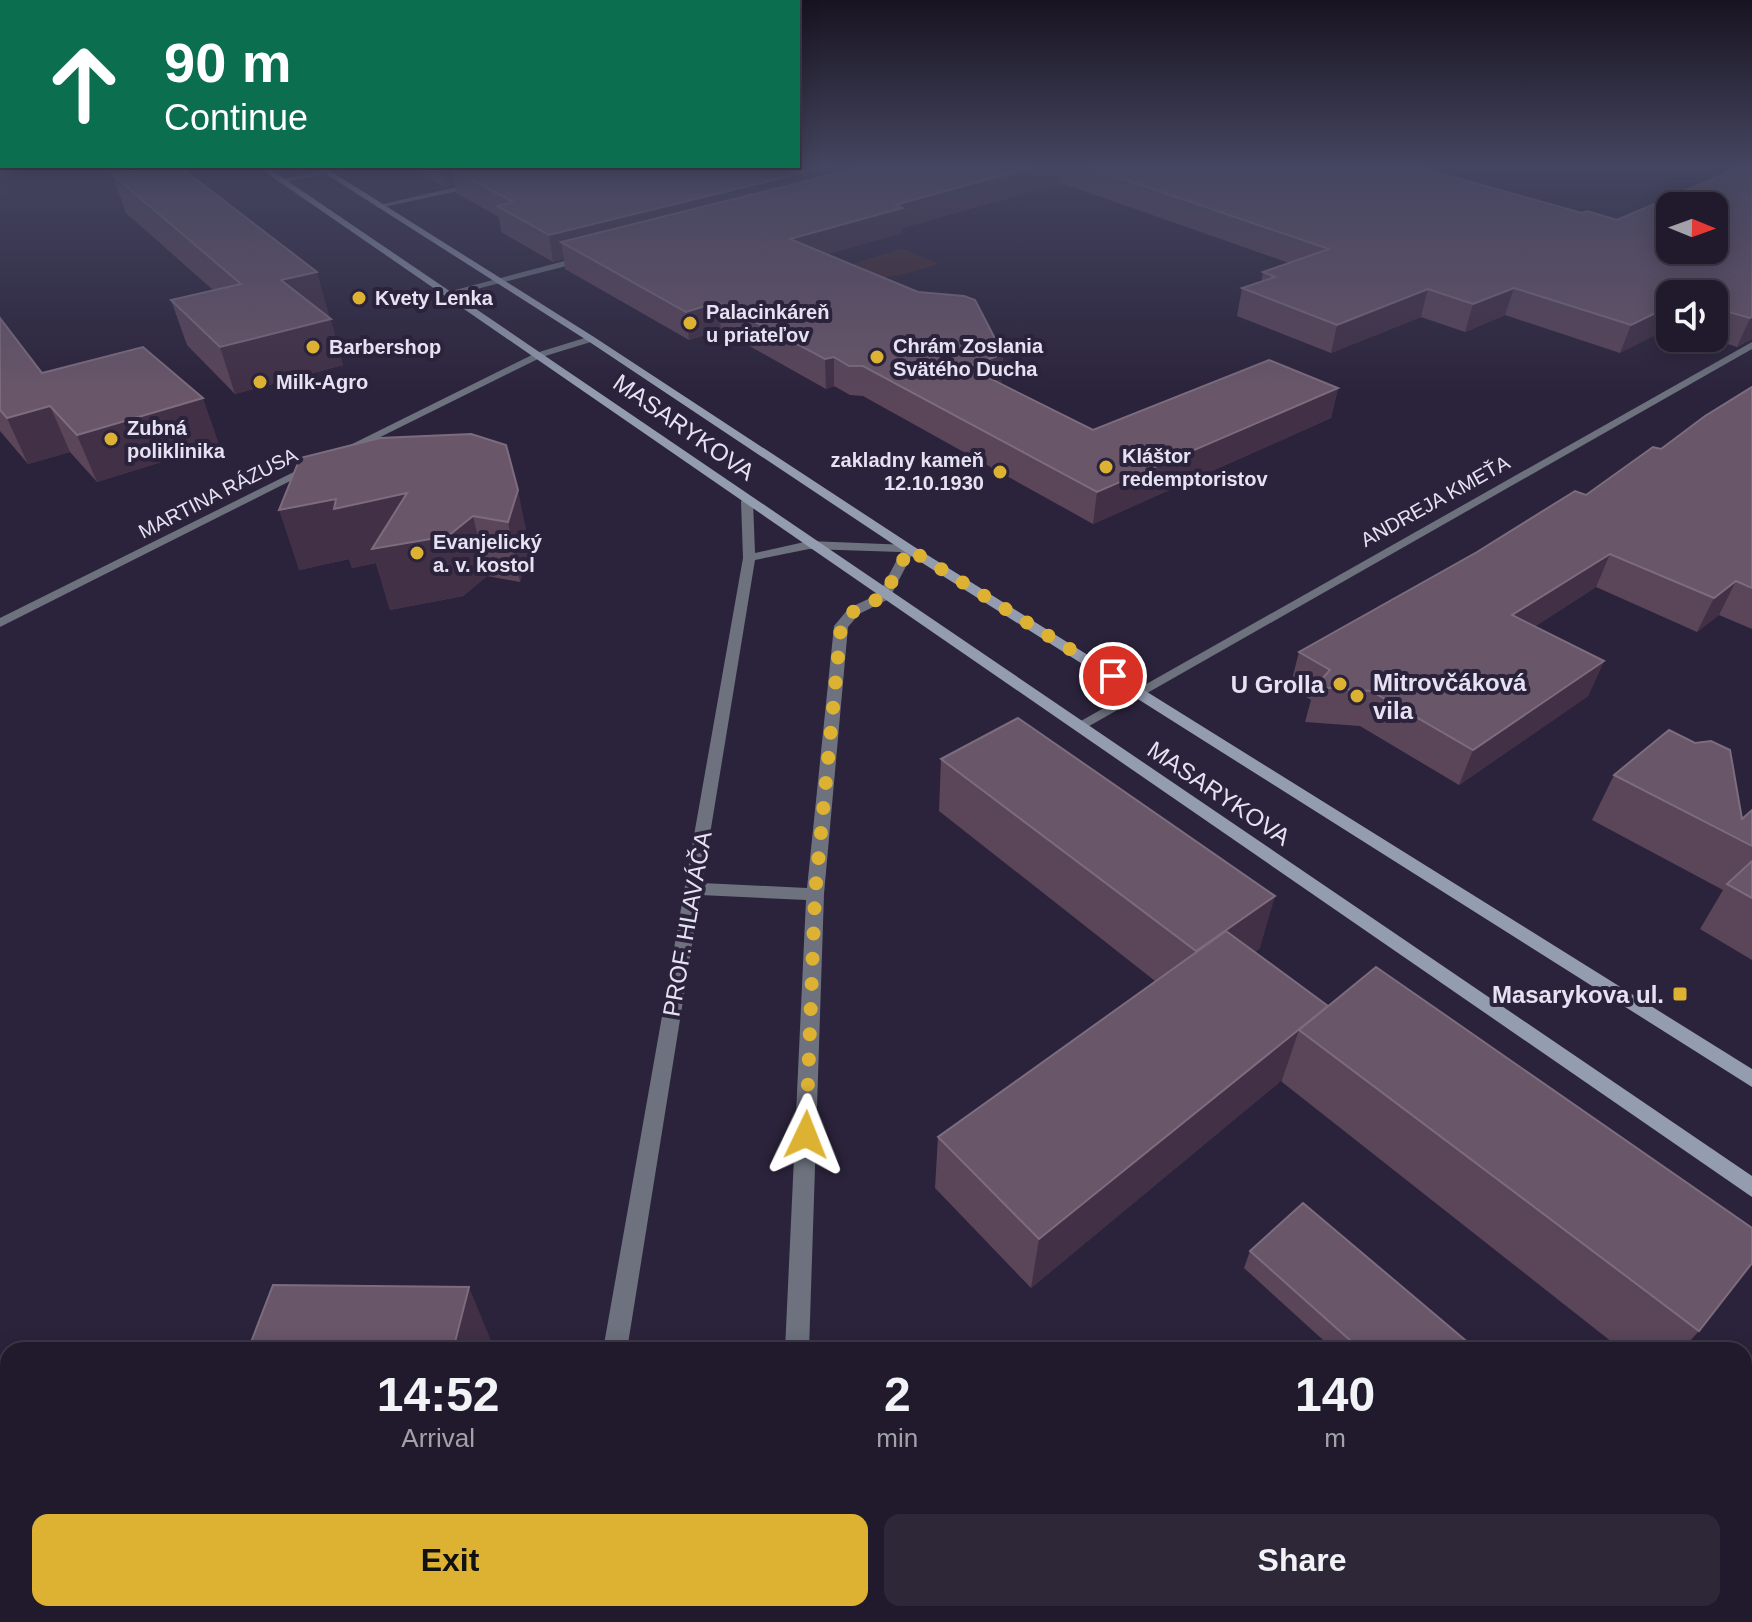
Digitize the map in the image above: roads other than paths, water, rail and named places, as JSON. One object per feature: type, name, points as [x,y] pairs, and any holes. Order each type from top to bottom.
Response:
[{"type":"main road","name":"MASARYKOVA","points":[[375,243],[809,545],[1079,726],[1752,1188]]},
{"type":"main road","name":"MASARYKOVA","points":[[438,243],[591,339],[909,549],[1752,1079]]},
{"type":"street","points":[[449,293],[593,257]]},
{"type":"street","name":"MARTINA RÁZUSA","points":[[0,623],[539,355],[591,339]]},
{"type":"street","name":"ANDREJA KMEŤA","points":[[1079,726],[1752,345]]},
{"type":"street","name":"PROF. HLAVÁČA","points":[[616,1342],[749,558],[747,501]]},
{"type":"street","points":[[749,558],[809,545],[909,549],[884,596],[854,611],[841,626],[815,894],[797,1342]]},
{"type":"street","points":[[693,889],[815,894]]},
{"type":"place","name":"Kvety Lenka","points":[[359,298]]},
{"type":"place","name":"Palacinkáreň u priateľov","points":[[690,323]]},
{"type":"place","name":"Barbershop","points":[[313,347]]},
{"type":"place","name":"Chrám Zoslania Svätého Ducha","points":[[877,357]]},
{"type":"place","name":"Milk-Agro","points":[[260,382]]},
{"type":"place","name":"Zubná poliklinika","points":[[111,439]]},
{"type":"place","name":"Kláštor redemptoristov","points":[[1106,467]]},
{"type":"place","name":"zakladny kameň 12.10.1930","points":[[1000,472]]},
{"type":"place","name":"Evanjelický a. v. kostol","points":[[417,553]]},
{"type":"place","name":"U Grolla","points":[[1340,684]]},
{"type":"place","name":"Mitrovčáková vila","points":[[1357,696]]},
{"type":"place","name":"Masarykova ul.","points":[[1680,994]]}]
